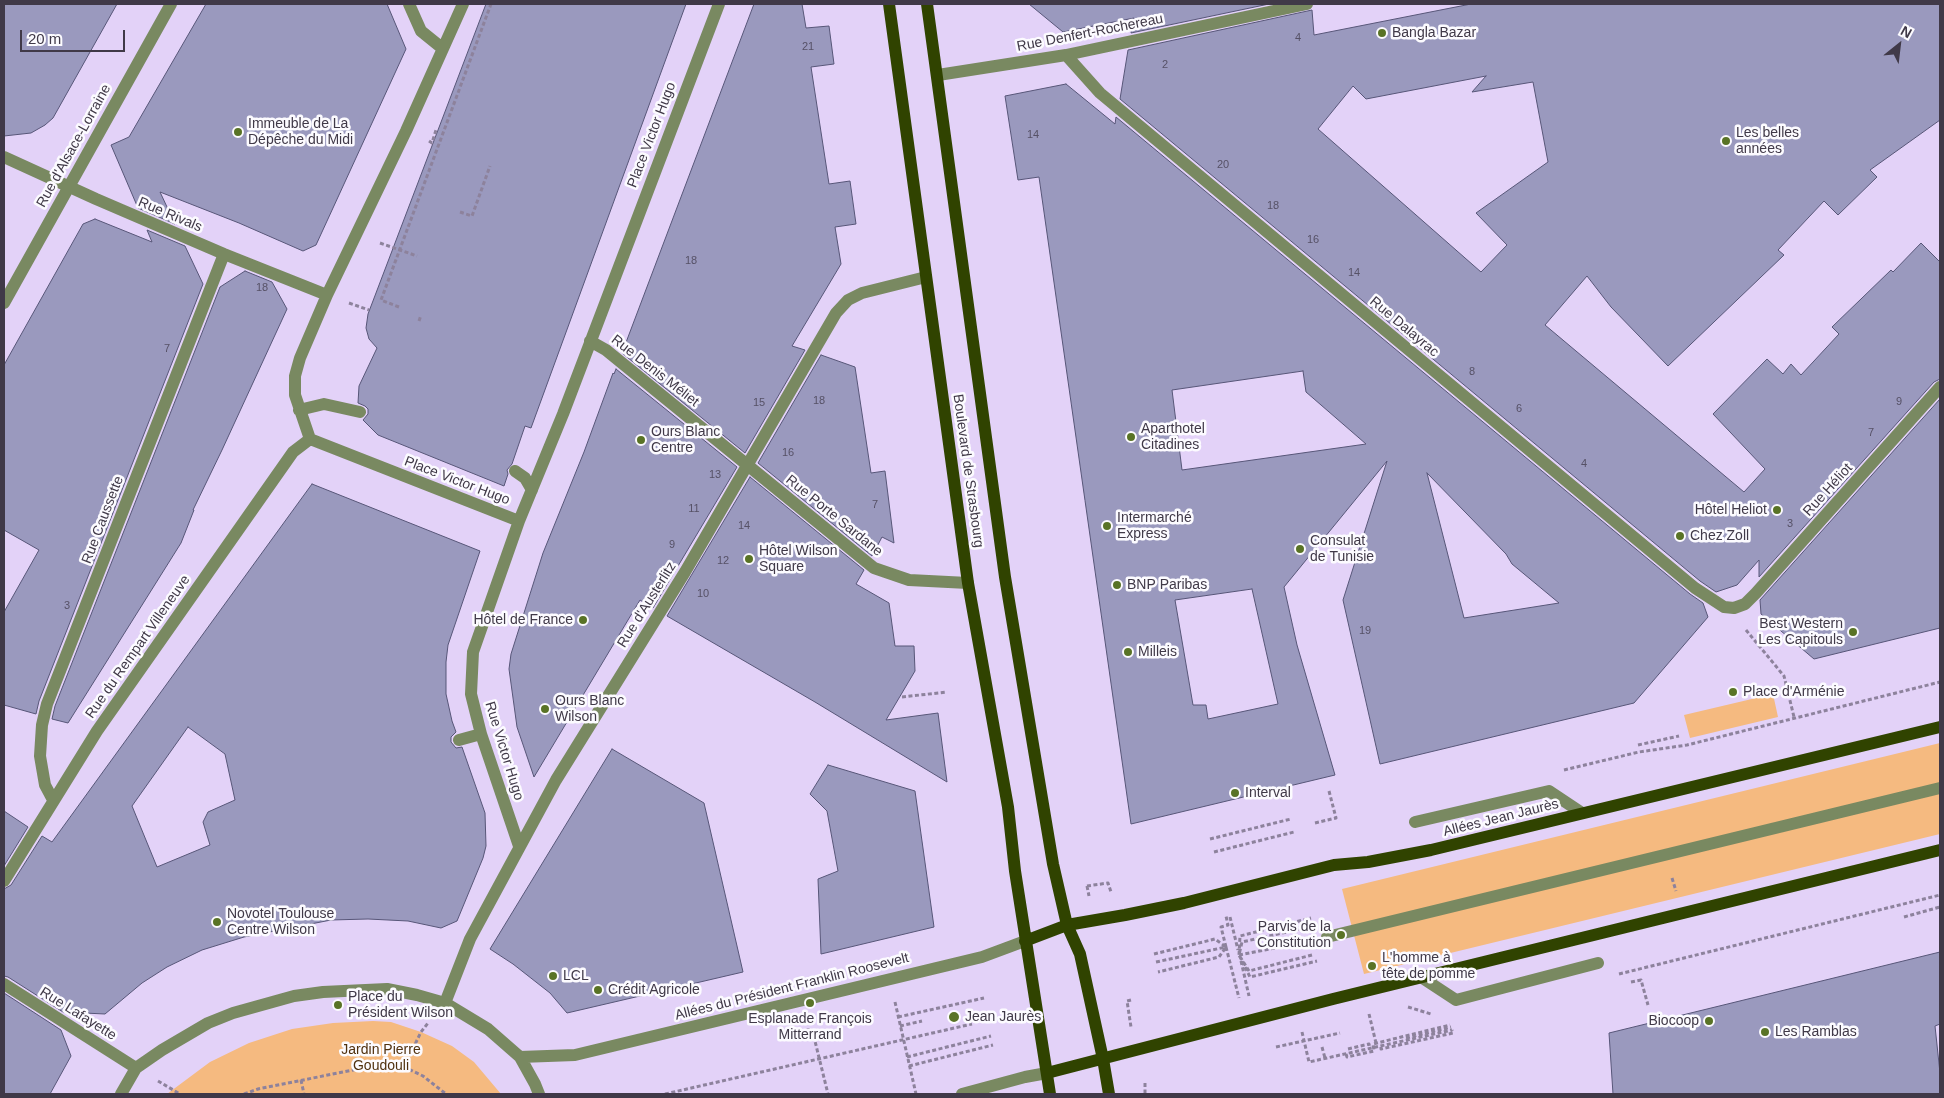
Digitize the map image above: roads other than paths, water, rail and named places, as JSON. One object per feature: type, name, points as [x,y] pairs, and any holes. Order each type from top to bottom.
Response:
[{"type":"main road","name":"Boulevard de Strasbourg","points":[[888,4],[968,583],[1008,807],[1025,941],[1050,1094]]},
{"type":"main road","name":"Boulevard de Strasbourg","points":[[927,4],[1005,577],[1053,864],[1067,924],[1080,954],[1109,1094]]},
{"type":"main road","name":"Allées Jean Jaurès","points":[[1067,924],[1184,903],[1334,865],[1368,862],[1431,850],[1940,727]]},
{"type":"main road","points":[[1047,1073],[1421,977],[1940,850]]},
{"type":"main road","name":"Allées du Président Franklin Roosevelt","points":[[1025,941],[1067,924]]},
{"type":"street","name":"Rue d'Alsace-Lorraine","points":[[4,303],[171,4]]},
{"type":"street","points":[[410,4],[421,31],[442,48]]},
{"type":"street","points":[[310,439],[295,395],[295,376],[300,358],[327,295],[402,139],[463,4]]},
{"type":"street","name":"Place Victor Hugo","points":[[310,439],[520,521],[719,4]]},
{"type":"street","name":"Rue Denfert-Rochereau","points":[[938,75],[1066,54],[1292,5],[1307,4]]},
{"type":"street","name":"Rue Dalayrac","points":[[1066,54],[1100,93],[1695,588],[1724,607],[1734,608]]},
{"type":"street","name":"Rue Rivals","points":[[4,156],[224,254],[327,295]]},
{"type":"street","name":"Rue Caussette","points":[[53,800],[45,785],[40,756],[42,725],[48,704],[224,254]]},
{"type":"street","name":"Rue d'Austerlitz","points":[[445,1004],[470,940],[556,780],[685,572],[836,313],[848,300],[862,293],[926,277]]},
{"type":"street","name":"Rue Denis Méliet","points":[[590,341],[606,350],[746,465]]},
{"type":"street","name":"Rue Héliot","points":[[1734,608],[1745,604],[1756,593],[1940,387]]},
{"type":"street","points":[[299,410],[324,404],[360,412]]},
{"type":"street","name":"Rue du Rempart Villeneuve","points":[[4,881],[97,731],[292,452],[310,439]]},
{"type":"street","name":"Rue Porte Sardane","points":[[746,465],[874,568],[909,580],[968,583]]},
{"type":"street","points":[[515,471],[525,478],[532,490]]},
{"type":"street","name":"Rue Victor Hugo","points":[[519,846],[481,734],[471,694],[473,652],[520,521]]},
{"type":"street","points":[[460,740],[481,734]]},
{"type":"street","points":[[1327,937],[1940,788]]},
{"type":"street","points":[[1415,822],[1549,791],[1582,814]]},
{"type":"street","name":"Allées du Président Franklin Roosevelt","points":[[520,1057],[575,1055],[982,957],[1025,941]]},
{"type":"street","points":[[1421,977],[1456,1000],[1598,963]]},
{"type":"street","name":"Rue Lafayette","points":[[4,984],[136,1068]]},
{"type":"street","points":[[121,1094],[136,1068],[208,1023],[233,1013],[294,996],[323,992],[387,989],[417,994],[445,1004],[488,1029],[520,1057],[539,1094]]},
{"type":"street","points":[[962,1094],[1047,1073]]},
{"type":"place","name":"Bangla Bazar","points":[[1382,33]]},
{"type":"place","name":"Immeuble de La Dépêche du Midi","points":[[238,132]]},
{"type":"place","name":"Les belles années","points":[[1726,141]]},
{"type":"place","name":"Aparthotel Citadines","points":[[1131,437]]},
{"type":"place","name":"Ours Blanc Centre","points":[[641,440]]},
{"type":"place","name":"Hôtel Heliot","points":[[1777,510]]},
{"type":"place","name":"Intermarché Express","points":[[1107,526]]},
{"type":"place","name":"Chez Zoll","points":[[1680,536]]},
{"type":"place","name":"Consulat de Tunisie","points":[[1300,549]]},
{"type":"place","name":"Hôtel Wilson Square","points":[[749,559]]},
{"type":"place","name":"BNP Paribas","points":[[1117,585]]},
{"type":"place","name":"Hôtel de France","points":[[583,620]]},
{"type":"place","name":"Best Western Les Capitouls","points":[[1853,632]]},
{"type":"place","name":"Milleis","points":[[1128,652]]},
{"type":"place","name":"Place d'Arménie","points":[[1733,692]]},
{"type":"place","name":"Ours Blanc Wilson","points":[[545,709]]},
{"type":"place","name":"Interval","points":[[1235,793]]},
{"type":"place","name":"Novotel Toulouse Centre Wilson","points":[[217,922]]},
{"type":"place","name":"Parvis de la Constitution","points":[[1341,935]]},
{"type":"place","name":"L'homme à tête de pomme","points":[[1372,966]]},
{"type":"place","name":"LCL","points":[[553,976]]},
{"type":"place","name":"Crédit Agricole","points":[[598,990]]},
{"type":"place","name":"Esplanade François Mitterrand","points":[[810,1003]]},
{"type":"place","name":"Place du Président Wilson","points":[[338,1005]]},
{"type":"place","name":"Jean Jaurès","points":[[954,1017]]},
{"type":"place","name":"Biocoop","points":[[1709,1021]]},
{"type":"place","name":"Les Ramblas","points":[[1765,1032]]},
{"type":"park label","name":"Jardin Pierre Goudouli","points":[[381,1058]]}]
